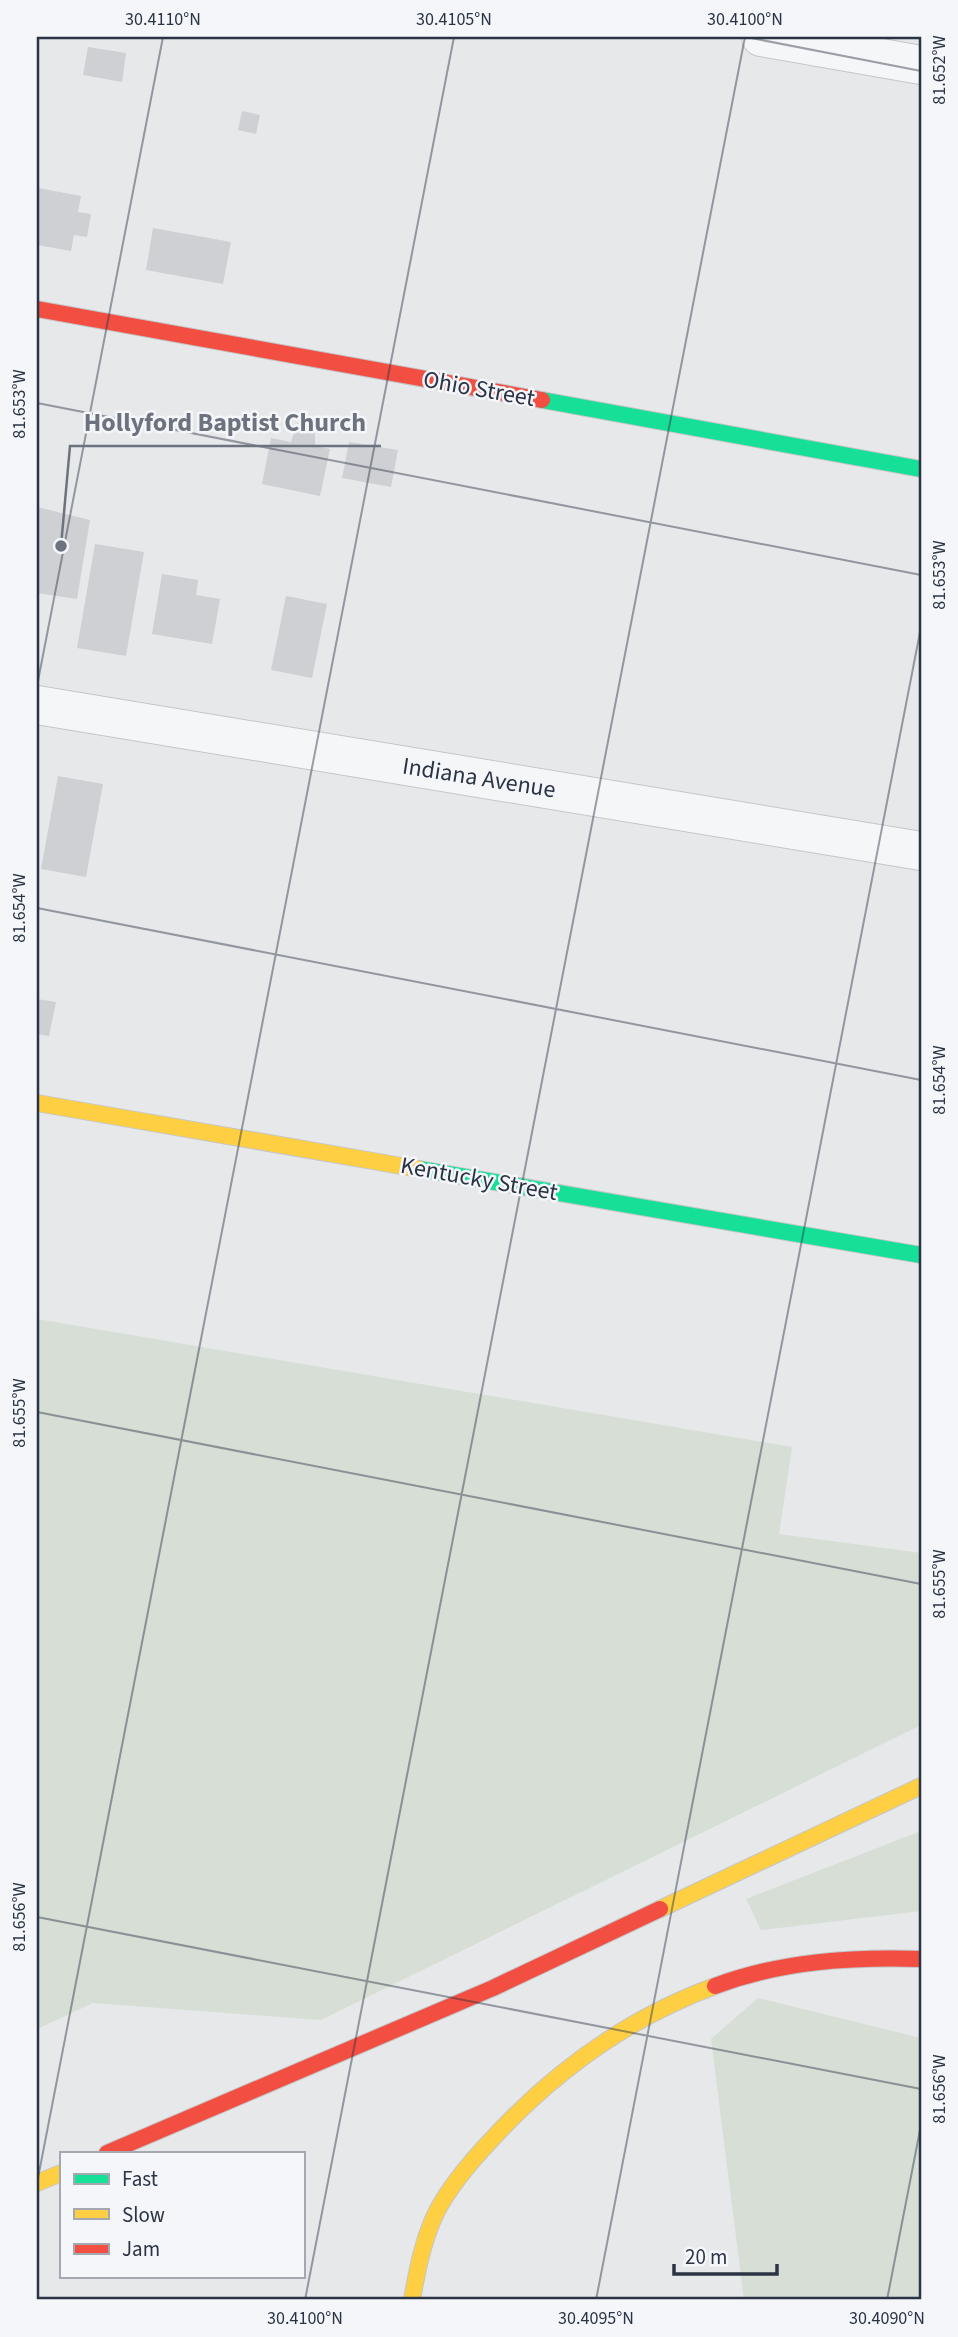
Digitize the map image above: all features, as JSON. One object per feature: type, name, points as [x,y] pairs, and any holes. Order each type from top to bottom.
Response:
[{"type":"main road","name":"Ohio Street","points":[[37,309],[921,469]]},
{"type":"main road","name":"Kentucky Street","points":[[37,1103],[921,1255]]},
{"type":"main road","points":[[109,2152],[493,1987],[921,1786]]},
{"type":"main road","points":[[412,2300],[419,2262],[437,2212],[471,2163],[509,2117],[546,2083],[610,2037],[668,2001],[725,1980],[789,1963],[883,1955],[921,1959]]},
{"type":"main road","points":[[37,2183],[60,2173]]},
{"type":"street","points":[[761,37],[921,65]]},
{"type":"street","name":"Indiana Avenue","points":[[37,705],[921,851]]},
{"type":"shaded area","points":[[37,1319],[792,1447],[779,1534],[921,1553],[921,1725],[321,2020],[93,2003],[37,2029]]},
{"type":"shaded area","points":[[921,1831],[921,1911],[761,1930],[746,1899]]},
{"type":"shaded area","points":[[758,1998],[921,2038],[921,2300],[744,2300],[711,2039]]},
{"type":"building","points":[[88,47],[126,53],[122,82],[83,75]]},
{"type":"building","points":[[242,111],[260,115],[256,134],[238,130]]},
{"type":"building","points":[[38,188],[81,196],[78,212],[91,214],[87,237],[74,235],[71,251],[37,245]]},
{"type":"building","points":[[153,228],[231,242],[223,284],[146,270]]},
{"type":"building","points":[[297,423],[315,427],[315,446],[330,449],[320,496],[262,484],[271,438],[291,442]]},
{"type":"building","points":[[349,442],[398,450],[391,487],[342,478]]},
{"type":"building","points":[[37,507],[90,520],[77,599],[37,593]]},
{"type":"building","points":[[95,544],[144,552],[126,656],[77,648]]},
{"type":"building","points":[[162,574],[198,580],[196,595],[220,599],[212,644],[152,634]]},
{"type":"building","points":[[286,596],[327,604],[312,678],[271,670]]},
{"type":"building","points":[[58,776],[103,784],[86,877],[41,869]]},
{"type":"building","points":[[37,999],[56,1002],[49,1036],[37,1034]]},
{"type":"traffic: fast","points":[[542,400],[921,469]]},
{"type":"traffic: fast","points":[[419,1169],[921,1255]]},
{"type":"traffic: slow","points":[[37,1103],[419,1169]]},
{"type":"traffic: slow","points":[[660,1909],[921,1786]]},
{"type":"traffic: slow","points":[[412,2300],[424,2245],[436,2213],[470,2163],[518,2112],[569,2068],[623,2030],[715,1986]]},
{"type":"traffic: slow","points":[[37,2183],[60,2173]]},
{"type":"traffic: jam","points":[[37,309],[542,400]]},
{"type":"traffic: jam","points":[[109,2152],[493,1988],[660,1909]]},
{"type":"traffic: jam","points":[[715,1986],[765,1971],[816,1962],[921,1959]]},
{"type":"place","name":"Hollyford Baptist Church","points":[[61,546]]}]
